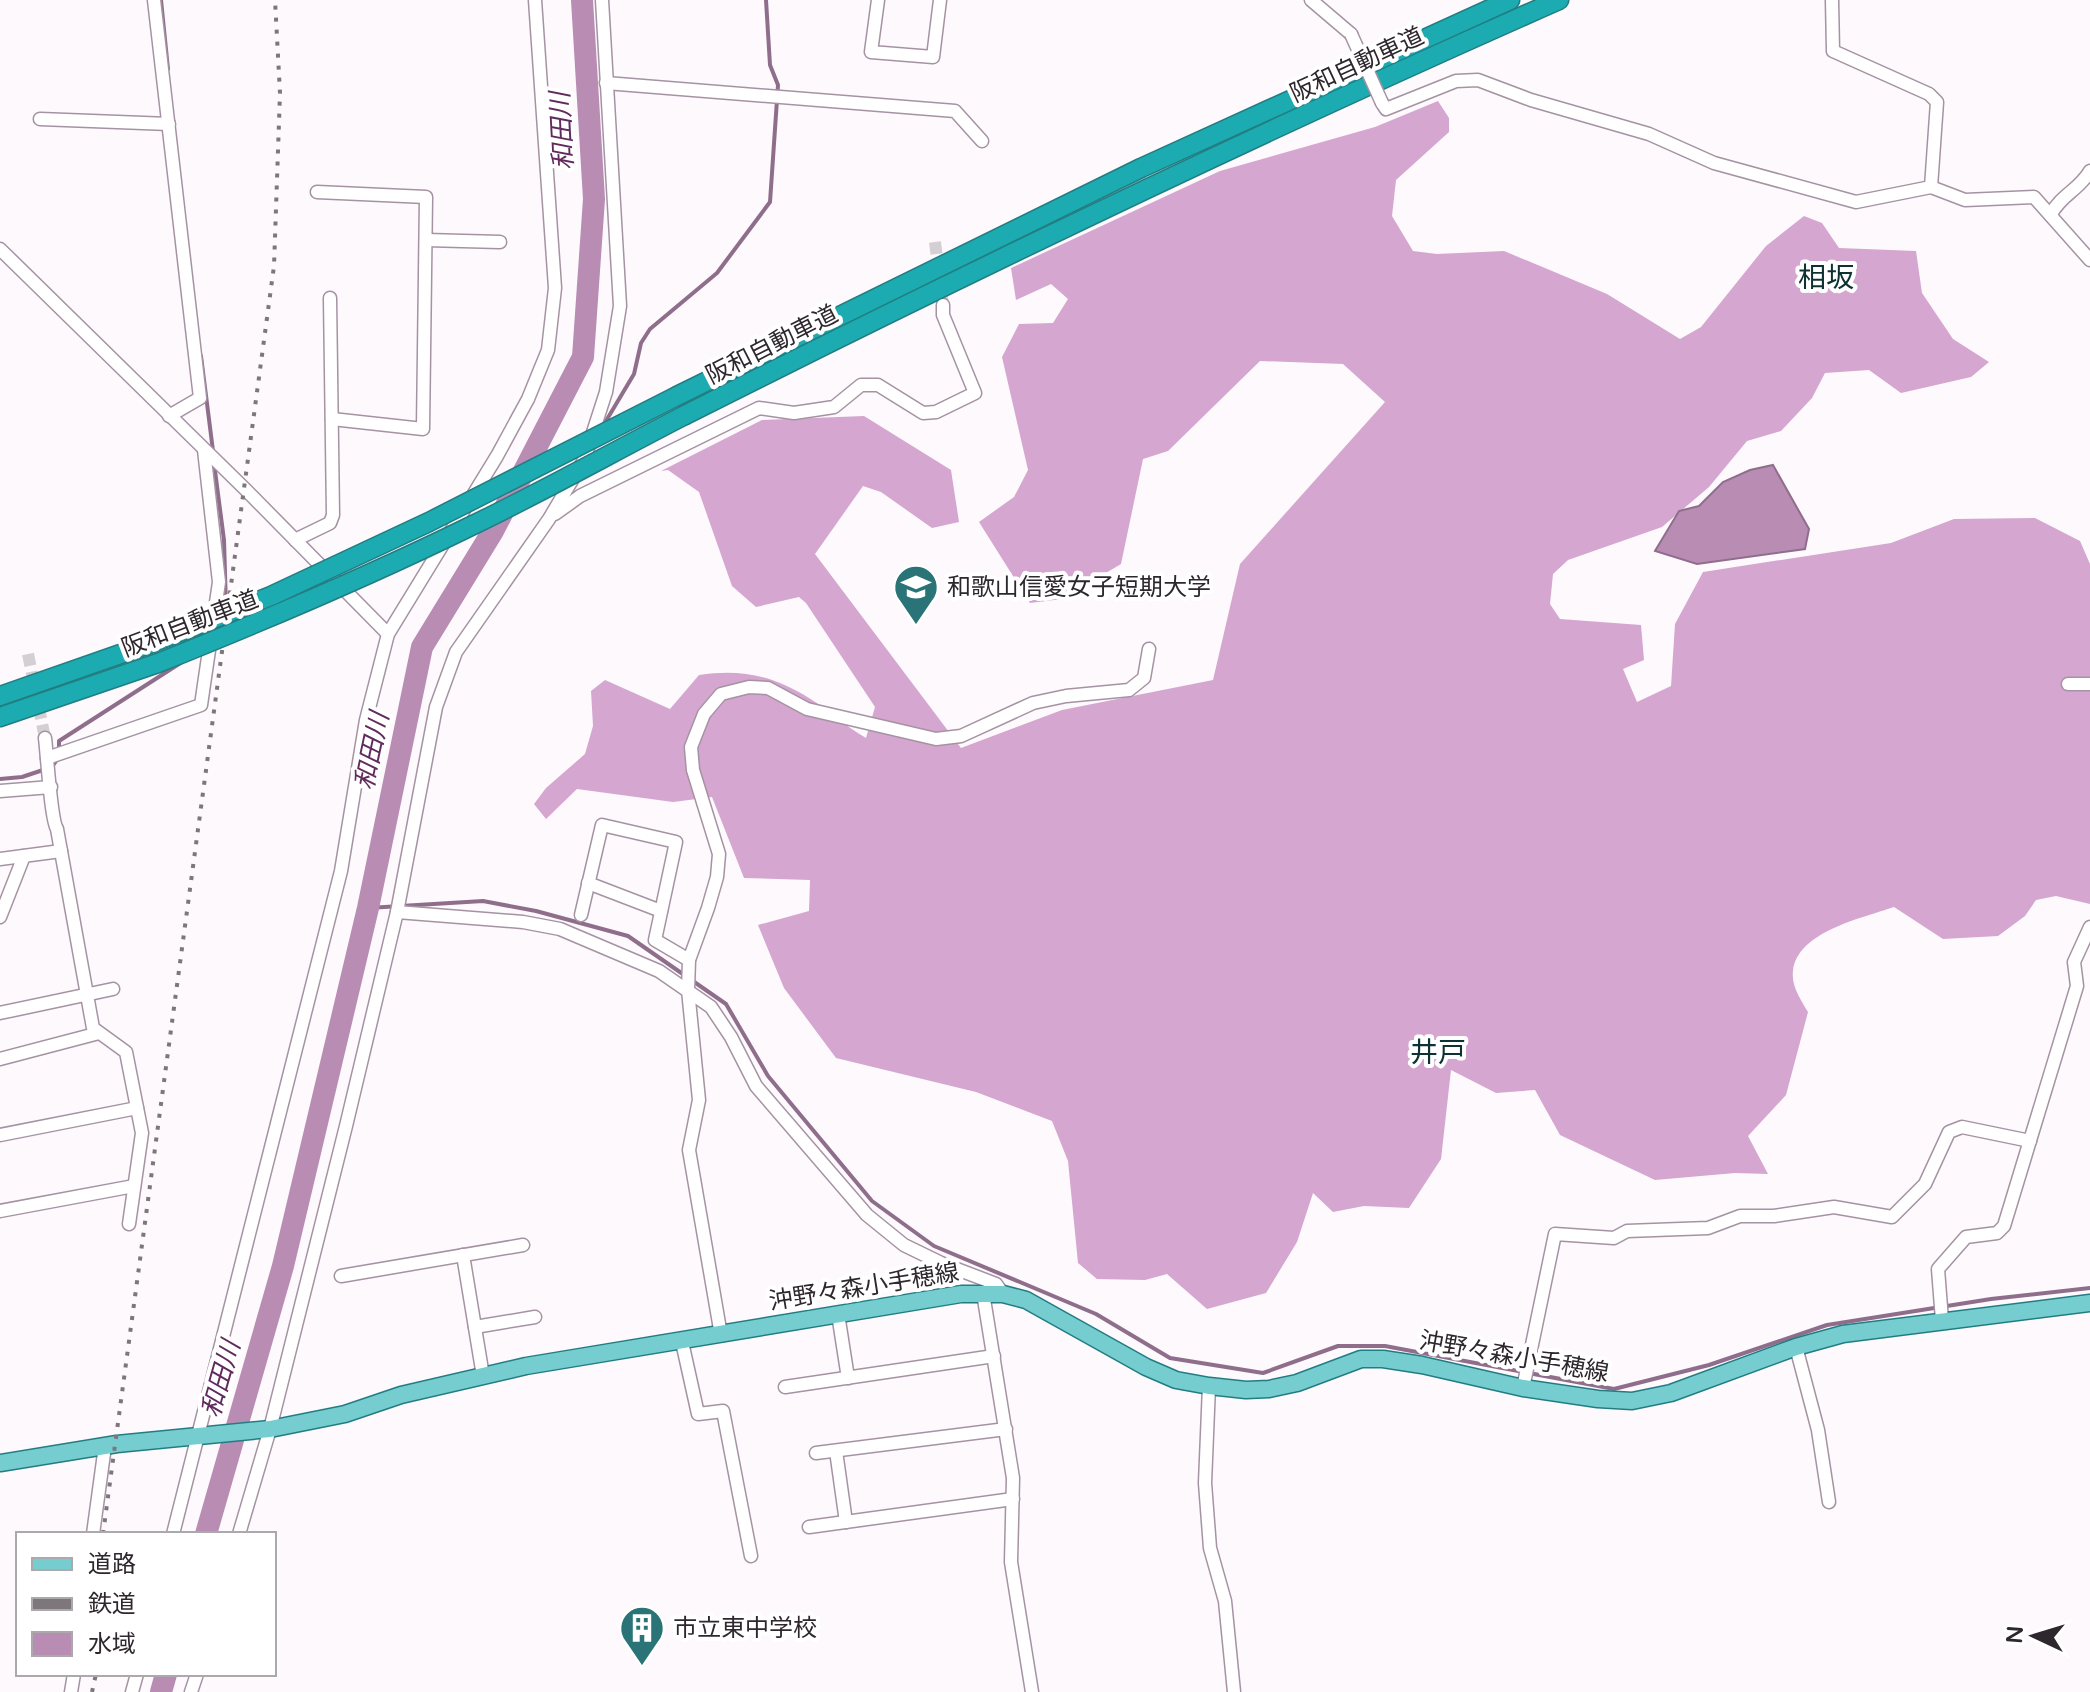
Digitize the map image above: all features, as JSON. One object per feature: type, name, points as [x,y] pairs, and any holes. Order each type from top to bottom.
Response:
[{"type":"highway","name":"阪和自動車道","points":[[0,696],[152,643],[271,596],[415,529],[677,396],[1141,168],[1510,0]]},
{"type":"highway","name":"阪和自動車道","points":[[0,717],[158,663],[279,615],[394,563],[953,281],[1109,206],[1559,0]]},
{"type":"main road","name":"沖野々森小手穂線","points":[[0,1463],[105,1446],[266,1430],[345,1414],[401,1395],[526,1366],[961,1294],[1003,1294],[1026,1300],[1146,1367],[1176,1380],[1209,1386],[1269,1389],[1297,1383],[1361,1359],[1383,1359],[1523,1388],[1632,1401],[1671,1393],[1796,1347],[1843,1334],[2090,1303]]},
{"type":"street","points":[[154,0],[200,398],[169,416]]},
{"type":"street","points":[[174,1532],[202,1435],[341,871],[366,720],[388,634],[497,456],[528,399],[548,350],[555,288],[535,0]]},
{"type":"street","points":[[240,1532],[397,912],[436,707],[456,652],[549,519],[584,460],[606,392],[620,306],[602,0]]},
{"type":"street","points":[[878,0],[871,52],[933,57],[940,0]]},
{"type":"street","points":[[1311,0],[1351,34],[1386,109],[1456,81],[1478,80],[1531,100],[1649,134],[1714,163],[1856,202],[1931,187],[1965,200],[2034,197],[2090,260]]},
{"type":"street","points":[[1832,0],[1833,51],[1929,94],[1937,102],[1931,187]]},
{"type":"street","points":[[606,83],[955,111],[982,141]]},
{"type":"street","points":[[40,119],[169,124]]},
{"type":"street","points":[[2051,214],[2059,200],[2083,184],[2090,171]]},
{"type":"street","points":[[317,192],[426,197],[423,429],[332,419]]},
{"type":"street","points":[[426,240],[500,242]]},
{"type":"street","points":[[0,249],[388,634]]},
{"type":"street","points":[[295,540],[330,523],[333,515],[330,298]]},
{"type":"street","points":[[549,519],[580,496],[759,408],[794,413],[834,407],[861,385],[878,385],[923,413],[936,412],[975,393],[943,315],[943,305]]},
{"type":"street","points":[[47,758],[201,705],[219,582],[204,450]]},
{"type":"street","points":[[721,1335],[689,1150],[699,1100],[688,990],[689,960],[717,877],[719,854],[693,770],[691,747],[704,714],[721,694],[749,687],[768,688],[807,709],[936,739],[961,736],[1033,703],[1066,696],[1129,690],[1144,678],[1149,649]]},
{"type":"street","points":[[2068,684],[2090,684]]},
{"type":"street","points":[[45,738],[53,823],[57,829],[93,1028],[126,1052],[142,1133],[129,1224]]},
{"type":"street","points":[[0,791],[51,787]]},
{"type":"street","points":[[581,915],[602,825],[676,842],[655,940],[689,960]]},
{"type":"street","points":[[0,859],[61,851]]},
{"type":"street","points":[[0,917],[24,856]]},
{"type":"street","points":[[588,883],[661,911]]},
{"type":"street","points":[[397,912],[523,922],[560,929],[659,971],[711,1007],[756,1086],[867,1215],[904,1245],[996,1284],[1003,1294]]},
{"type":"street","points":[[1942,1320],[1938,1269],[1966,1237],[1997,1233],[2004,1226],[2077,986],[2074,962],[2090,927]]},
{"type":"street","points":[[0,1013],[113,989]]},
{"type":"street","points":[[0,1059],[99,1033]]},
{"type":"street","points":[[0,1135],[137,1108]]},
{"type":"street","points":[[1523,1388],[1555,1234],[1614,1238],[1627,1231],[1708,1228],[1740,1216],[1774,1216],[1834,1207],[1892,1217],[1925,1184],[1949,1132],[1962,1127],[2030,1141]]},
{"type":"street","points":[[0,1211],[134,1186]]},
{"type":"street","points":[[341,1276],[523,1245]]},
{"type":"street","points":[[463,1255],[483,1376]]},
{"type":"street","points":[[983,1293],[1013,1478],[1011,1562],[1032,1692]]},
{"type":"street","points":[[838,1314],[848,1378]]},
{"type":"street","points":[[475,1327],[535,1317]]},
{"type":"street","points":[[682,1342],[698,1414],[723,1411],[751,1556]]},
{"type":"street","points":[[1796,1347],[1818,1430],[1829,1502]]},
{"type":"street","points":[[785,1387],[994,1356]]},
{"type":"street","points":[[1209,1386],[1205,1483],[1210,1548],[1225,1601],[1234,1692]]},
{"type":"street","points":[[816,1453],[1006,1429]]},
{"type":"street","points":[[93,1532],[105,1446]]},
{"type":"street","points":[[836,1451],[846,1522]]},
{"type":"street","points":[[809,1527],[1013,1499]]},
{"type":"shaded area","points":[[1438,101],[1449,118],[1449,132],[1396,180],[1392,216],[1413,251],[1437,254],[1504,251],[1607,294],[1680,339],[1701,327],[1766,246],[1804,216],[1822,223],[1839,248],[1916,251],[1922,293],[1953,339],[1989,362],[1971,377],[1901,393],[1869,370],[1825,373],[1812,398],[1781,431],[1747,441],[1709,487],[1662,527],[1568,560],[1553,574],[1550,604],[1560,619],[1641,625],[1644,660],[1623,669],[1637,702],[1671,686],[1675,624],[1703,572],[1891,543],[1954,519],[2035,518],[2080,541],[2090,564],[2090,904],[2056,896],[2036,900],[2025,916],[1998,936],[1943,939],[1894,907],[1833,928],[1806,946],[1797,958],[1793,977],[1797,993],[1808,1012],[1786,1095],[1748,1136],[1768,1174],[1735,1173],[1655,1180],[1560,1135],[1535,1090],[1496,1093],[1451,1070],[1441,1159],[1409,1208],[1364,1206],[1333,1212],[1313,1193],[1297,1242],[1266,1293],[1207,1309],[1167,1274],[1145,1280],[1097,1279],[1078,1263],[1068,1161],[1052,1121],[976,1092],[836,1058],[784,988],[758,925],[809,911],[810,880],[744,878],[712,797],[673,802],[577,789],[546,819],[534,804],[546,788],[585,754],[593,726],[591,691],[605,680],[670,709],[699,675],[729,673],[756,676],[795,690],[866,738],[875,707],[806,603],[799,597],[756,607],[732,586],[699,492],[668,470],[661,471],[762,420],[864,416],[951,470],[959,522],[932,528],[881,492],[863,486],[815,554],[961,748],[1062,710],[1213,680],[1240,564],[1385,402],[1343,364],[1260,361],[1168,451],[1143,459],[1121,564],[1062,599],[1030,603],[979,522],[1014,497],[1028,470],[1002,357],[1019,324],[1053,323],[1068,299],[1051,284],[1016,300],[1011,268],[1220,171],[1375,127]]},
{"type":"water","points":[[1773,465],[1809,529],[1805,549],[1697,564],[1655,551],[1679,511],[1699,506],[1723,482],[1750,470]]},
{"type":"waterway","points":[[161,0],[168,69]]},
{"type":"waterway","name":"和田川","points":[[207,1532],[283,1266],[368,908],[422,647],[493,531],[583,357],[594,199],[582,0]]},
{"type":"waterway","points":[[603,426],[634,374],[641,343],[650,329],[717,273],[770,202],[778,85],[770,65],[766,0]]},
{"type":"waterway","points":[[201,356],[213,451]]},
{"type":"waterway","points":[[214,463],[224,540],[226,606]]},
{"type":"waterway","points":[[59,749],[59,741],[182,662]]},
{"type":"waterway","points":[[0,779],[22,777],[52,767],[58,758]]},
{"type":"waterway","points":[[368,908],[483,901],[536,911],[628,936],[726,1004],[768,1076],[872,1201],[934,1246],[1096,1314],[1170,1358],[1263,1373],[1338,1346],[1385,1346],[1614,1389],[1709,1365],[1827,1325],[1991,1299],[2090,1288]]},
{"type":"waterway","name":"和田川","points":[[161,1692],[165,1676]]},
{"type":"tunnel","points":[[935,242],[943,305]]},
{"type":"tunnel","points":[[28,654],[45,738]]},
{"type":"railway","points":[[103,1532],[274,266],[280,93],[275,0]]},
{"type":"railway","points":[[92,1692],[96,1676]]},
{"type":"place","name":"和歌山信愛女子短期大学","points":[[916,626]]},
{"type":"place","name":"市立東中学校","points":[[642,1667]]},
{"type":"district","name":"相坂","points":[[1826,278]]},
{"type":"district","name":"井戸","points":[[1438,1053]]}]
